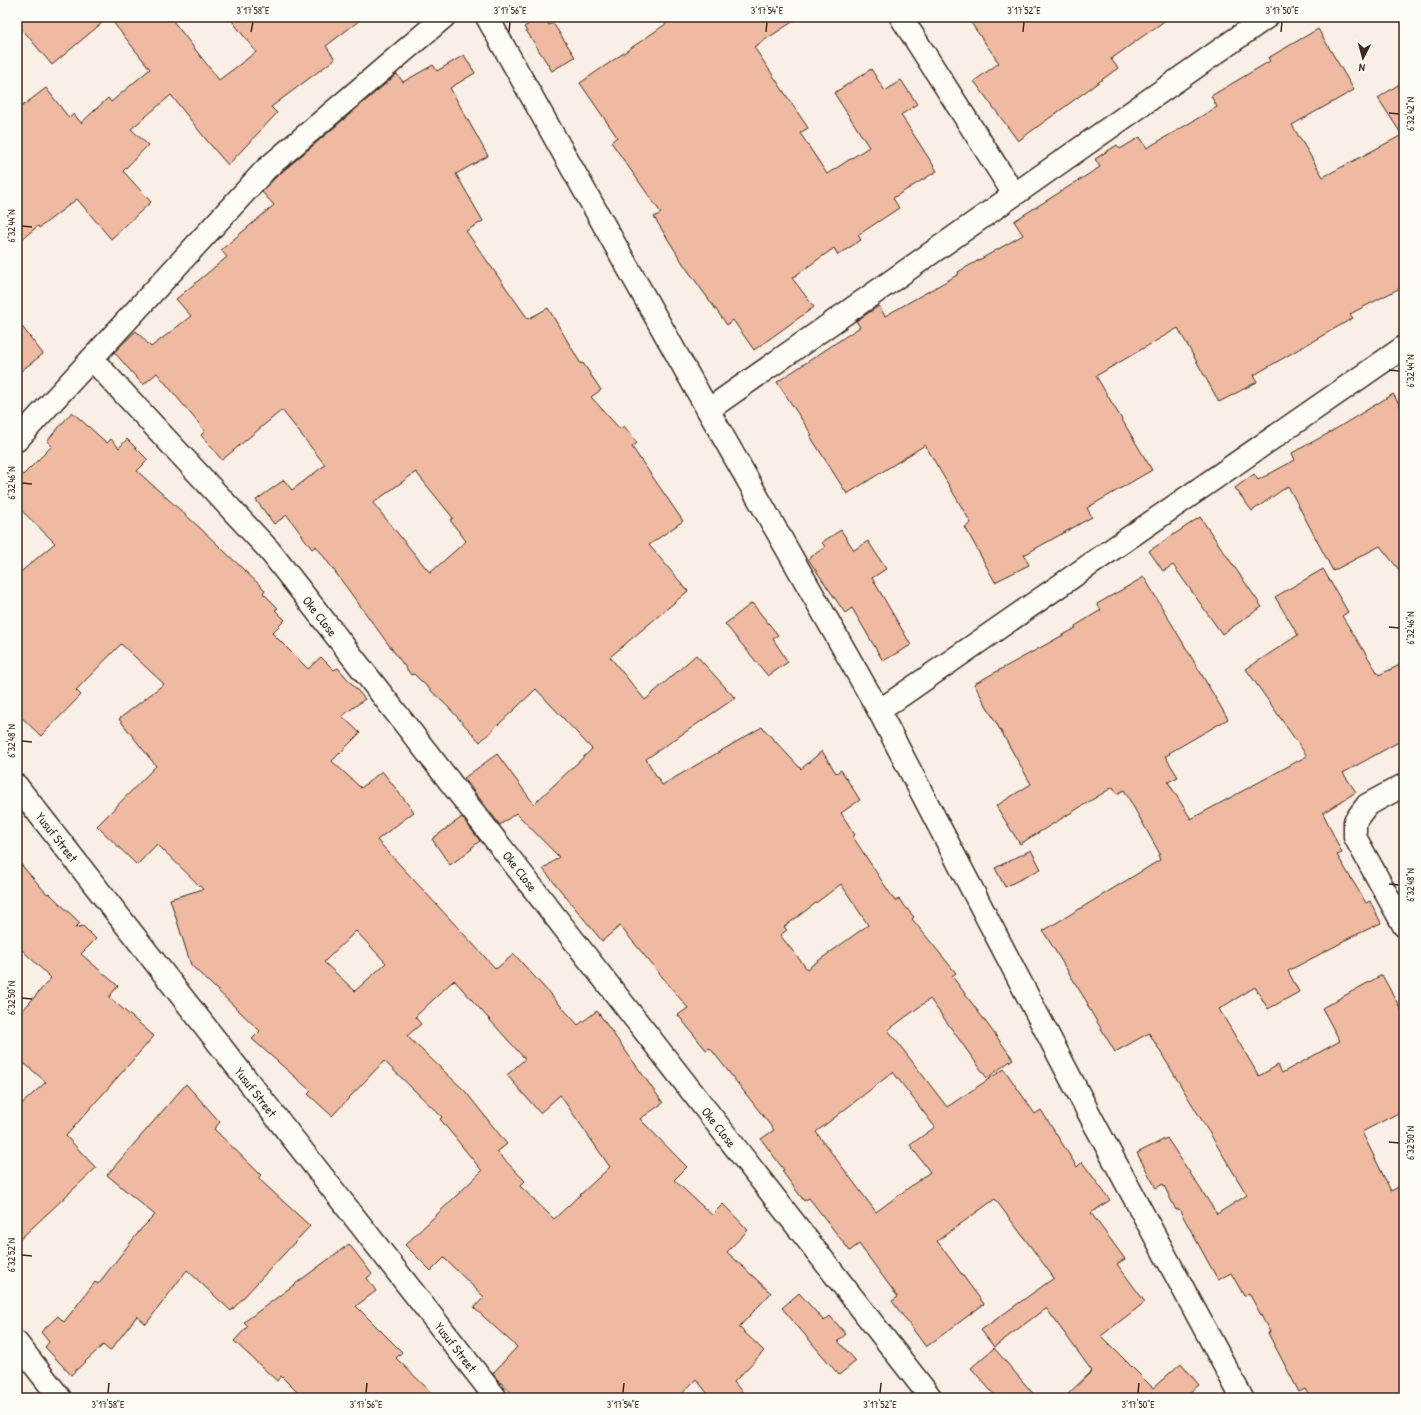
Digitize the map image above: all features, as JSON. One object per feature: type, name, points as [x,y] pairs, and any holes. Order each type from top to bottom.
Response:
[{"type":"street","points":[[17,440],[266,169],[444,17]]},
{"type":"street","points":[[487,17],[879,711],[1090,1116],[1242,1398]]},
{"type":"street","points":[[901,17],[1014,194]]},
{"type":"street","points":[[708,410],[1267,17]]},
{"type":"street","points":[[879,711],[1404,347]]},
{"type":"street","name":"Oke Close","points":[[92,359],[269,550],[931,1398]]},
{"type":"street","points":[[1404,785],[1367,805],[1355,821],[1355,837],[1404,926]]},
{"type":"street","name":"Yusuf Street","points":[[17,786],[496,1398]]},
{"type":"street","points":[[17,1343],[60,1398]]},
{"type":"building","points":[[17,17],[109,17],[52,65],[17,23]]},
{"type":"building","points":[[109,17],[170,17],[219,80],[256,52],[229,17],[364,17],[326,46],[335,59],[271,107],[277,113],[228,165],[171,95],[131,129],[148,145],[123,171],[151,202],[111,239],[77,199],[39,228],[38,226],[17,243],[17,110],[46,88],[69,118],[74,114],[81,123],[108,98],[111,102],[150,69]]},
{"type":"building","points":[[540,17],[544,17],[549,25],[553,23],[575,57],[552,71],[524,27]]},
{"type":"building","points":[[676,17],[800,17],[754,47],[808,128],[800,133],[827,174],[869,147],[834,93],[871,69],[885,91],[901,80],[917,104],[901,115],[937,171],[893,198],[899,208],[858,235],[861,240],[838,255],[834,248],[792,278],[814,307],[754,350],[733,320],[727,325],[684,265],[654,217],[661,213],[611,142],[617,137],[580,83]]},
{"type":"building","points":[[967,17],[1170,17],[1111,59],[1118,68],[1018,141],[974,81],[999,63]]},
{"type":"building","points":[[1318,29],[1354,90],[1292,125],[1323,177],[1402,135],[1378,98],[1404,81],[1404,286],[1350,314],[1353,318],[1254,375],[1257,382],[1219,402],[1178,328],[1096,376],[1152,470],[1087,508],[1092,517],[1024,555],[1029,565],[995,582],[965,527],[971,523],[925,445],[847,494],[810,436],[812,435],[777,382],[860,327],[856,321],[879,306],[885,316],[959,274],[958,272],[1023,235],[1014,221],[1100,167],[1095,159],[1117,145],[1120,149],[1140,137],[1147,148],[1217,107],[1211,96],[1270,61],[1268,58]]},
{"type":"building","points":[[464,55],[475,73],[450,88],[488,156],[456,174],[483,221],[466,231],[528,319],[548,308],[581,364],[583,363],[601,390],[591,397],[620,429],[624,426],[637,443],[632,447],[683,521],[649,545],[688,591],[610,657],[645,700],[696,655],[735,698],[646,759],[662,785],[762,727],[801,769],[822,751],[836,773],[841,770],[860,800],[841,813],[855,835],[853,837],[895,901],[899,899],[914,917],[912,919],[956,973],[952,976],[1013,1059],[987,1078],[930,999],[888,1030],[947,1107],[1004,1069],[1035,1114],[1041,1110],[1077,1167],[1082,1162],[1110,1200],[1091,1213],[1125,1259],[1117,1264],[1145,1302],[1101,1336],[1153,1388],[1181,1363],[1199,1385],[1183,1398],[1064,1398],[1092,1371],[1046,1308],[994,1347],[981,1330],[1054,1278],[995,1199],[937,1241],[984,1304],[926,1347],[892,1301],[898,1297],[859,1244],[850,1251],[809,1198],[804,1201],[782,1171],[784,1170],[761,1139],[774,1130],[710,1048],[706,1050],[678,1015],[688,1008],[620,926],[602,941],[543,869],[559,857],[516,813],[500,825],[464,778],[497,754],[534,804],[592,749],[536,689],[480,742],[450,709],[414,674],[411,675],[316,546],[312,549],[287,515],[274,524],[256,500],[284,480],[292,490],[325,465],[282,410],[222,460],[201,435],[205,431],[157,373],[143,385],[114,352],[136,331],[151,347],[191,316],[176,299],[227,257],[221,250],[274,205],[262,192],[275,178],[397,74],[403,82],[433,65],[437,71]],"holes":[[[416,472],[453,518],[450,520],[466,541],[430,573],[373,503]],[[841,884],[868,925],[807,969],[780,935],[787,930],[784,927]],[[893,1072],[935,1127],[910,1145],[930,1172],[876,1212],[816,1132]]]},
{"type":"building","points":[[17,320],[43,354],[17,374]]},
{"type":"building","points":[[1393,394],[1404,412],[1404,576],[1380,546],[1333,571],[1288,486],[1252,511],[1235,488],[1254,474],[1258,480],[1295,460],[1292,453],[1329,433]]},
{"type":"building","points":[[72,412],[107,443],[111,439],[119,448],[127,439],[148,460],[137,471],[265,590],[263,593],[278,608],[275,610],[285,620],[272,633],[308,669],[321,657],[334,670],[338,668],[365,699],[342,716],[360,733],[332,761],[361,788],[382,771],[414,812],[377,840],[496,969],[514,954],[578,1025],[597,1011],[663,1103],[640,1119],[687,1167],[674,1180],[712,1215],[723,1204],[748,1230],[727,1252],[771,1293],[739,1327],[764,1351],[734,1382],[747,1398],[711,1398],[696,1379],[678,1398],[517,1398],[497,1379],[493,1373],[517,1347],[474,1308],[484,1297],[444,1258],[431,1271],[405,1245],[482,1171],[440,1119],[442,1117],[384,1061],[332,1116],[308,1094],[311,1091],[252,1039],[260,1031],[191,965],[170,899],[203,889],[157,844],[137,865],[97,826],[156,766],[119,719],[164,684],[121,644],[76,690],[81,695],[41,736],[17,713],[17,575],[55,543],[17,506],[17,481],[52,446],[47,441]],"holes":[[[356,931],[386,963],[355,991],[324,962]],[[454,980],[525,1059],[507,1075],[540,1113],[560,1095],[610,1167],[554,1219],[520,1186],[525,1181],[497,1152],[507,1144],[465,1091],[407,1036],[421,1024],[415,1017]]]},
{"type":"building","points":[[1200,517],[1262,607],[1222,634],[1173,565],[1163,571],[1149,551]]},
{"type":"building","points":[[841,530],[854,550],[868,541],[886,569],[872,578],[911,645],[883,661],[852,608],[845,613],[808,559],[825,547],[822,542]]},
{"type":"building","points":[[1323,569],[1348,612],[1342,616],[1379,675],[1404,663],[1404,739],[1343,773],[1356,792],[1323,813],[1342,853],[1337,855],[1366,903],[1370,901],[1381,923],[1341,942],[1288,971],[1299,992],[1268,1009],[1255,987],[1219,1009],[1259,1076],[1278,1065],[1282,1073],[1340,1041],[1322,1008],[1382,975],[1404,1015],[1404,1110],[1362,1132],[1391,1191],[1404,1184],[1404,1398],[1310,1398],[1305,1389],[1299,1392],[1249,1293],[1244,1296],[1231,1273],[1218,1280],[1179,1209],[1176,1210],[1163,1184],[1156,1188],[1137,1153],[1167,1138],[1217,1214],[1247,1195],[1149,1033],[1115,1052],[1087,1005],[1088,1004],[1043,931],[1160,860],[1158,855],[1160,854],[1124,790],[1117,794],[1113,787],[1020,844],[996,806],[1031,784],[974,684],[1076,628],[1075,626],[1101,610],[1097,604],[1144,577],[1228,719],[1165,756],[1178,777],[1168,782],[1191,819],[1307,756],[1246,669],[1298,635],[1275,597]]},
{"type":"building","points":[[752,603],[778,635],[773,639],[788,662],[768,676],[725,624]]},
{"type":"building","points":[[462,817],[480,841],[471,848],[472,849],[450,865],[432,839]]},
{"type":"building","points":[[1031,850],[1041,869],[1005,887],[995,868]]},
{"type":"building","points":[[17,860],[47,894],[49,893],[80,923],[75,928],[83,926],[96,939],[81,954],[118,986],[109,997],[154,1036],[66,1136],[96,1168],[17,1242],[17,1108],[46,1082],[17,1057],[17,1017],[51,978],[17,945]]},
{"type":"building","points":[[186,1084],[220,1122],[214,1129],[261,1175],[258,1178],[310,1226],[231,1311],[187,1270],[146,1324],[137,1316],[110,1351],[103,1345],[71,1375],[45,1347],[49,1342],[41,1332],[58,1316],[64,1322],[95,1282],[98,1284],[141,1229],[155,1215],[107,1175]]},
{"type":"building","points":[[349,1244],[372,1274],[367,1278],[376,1291],[356,1306],[402,1352],[396,1358],[437,1398],[303,1398],[281,1376],[277,1381],[234,1341],[248,1326],[244,1322]]},
{"type":"building","points":[[799,1293],[824,1321],[830,1316],[846,1334],[838,1341],[856,1361],[839,1375],[782,1308]]},
{"type":"building","points":[[994,1348],[1037,1398],[997,1398],[971,1368]]}]
